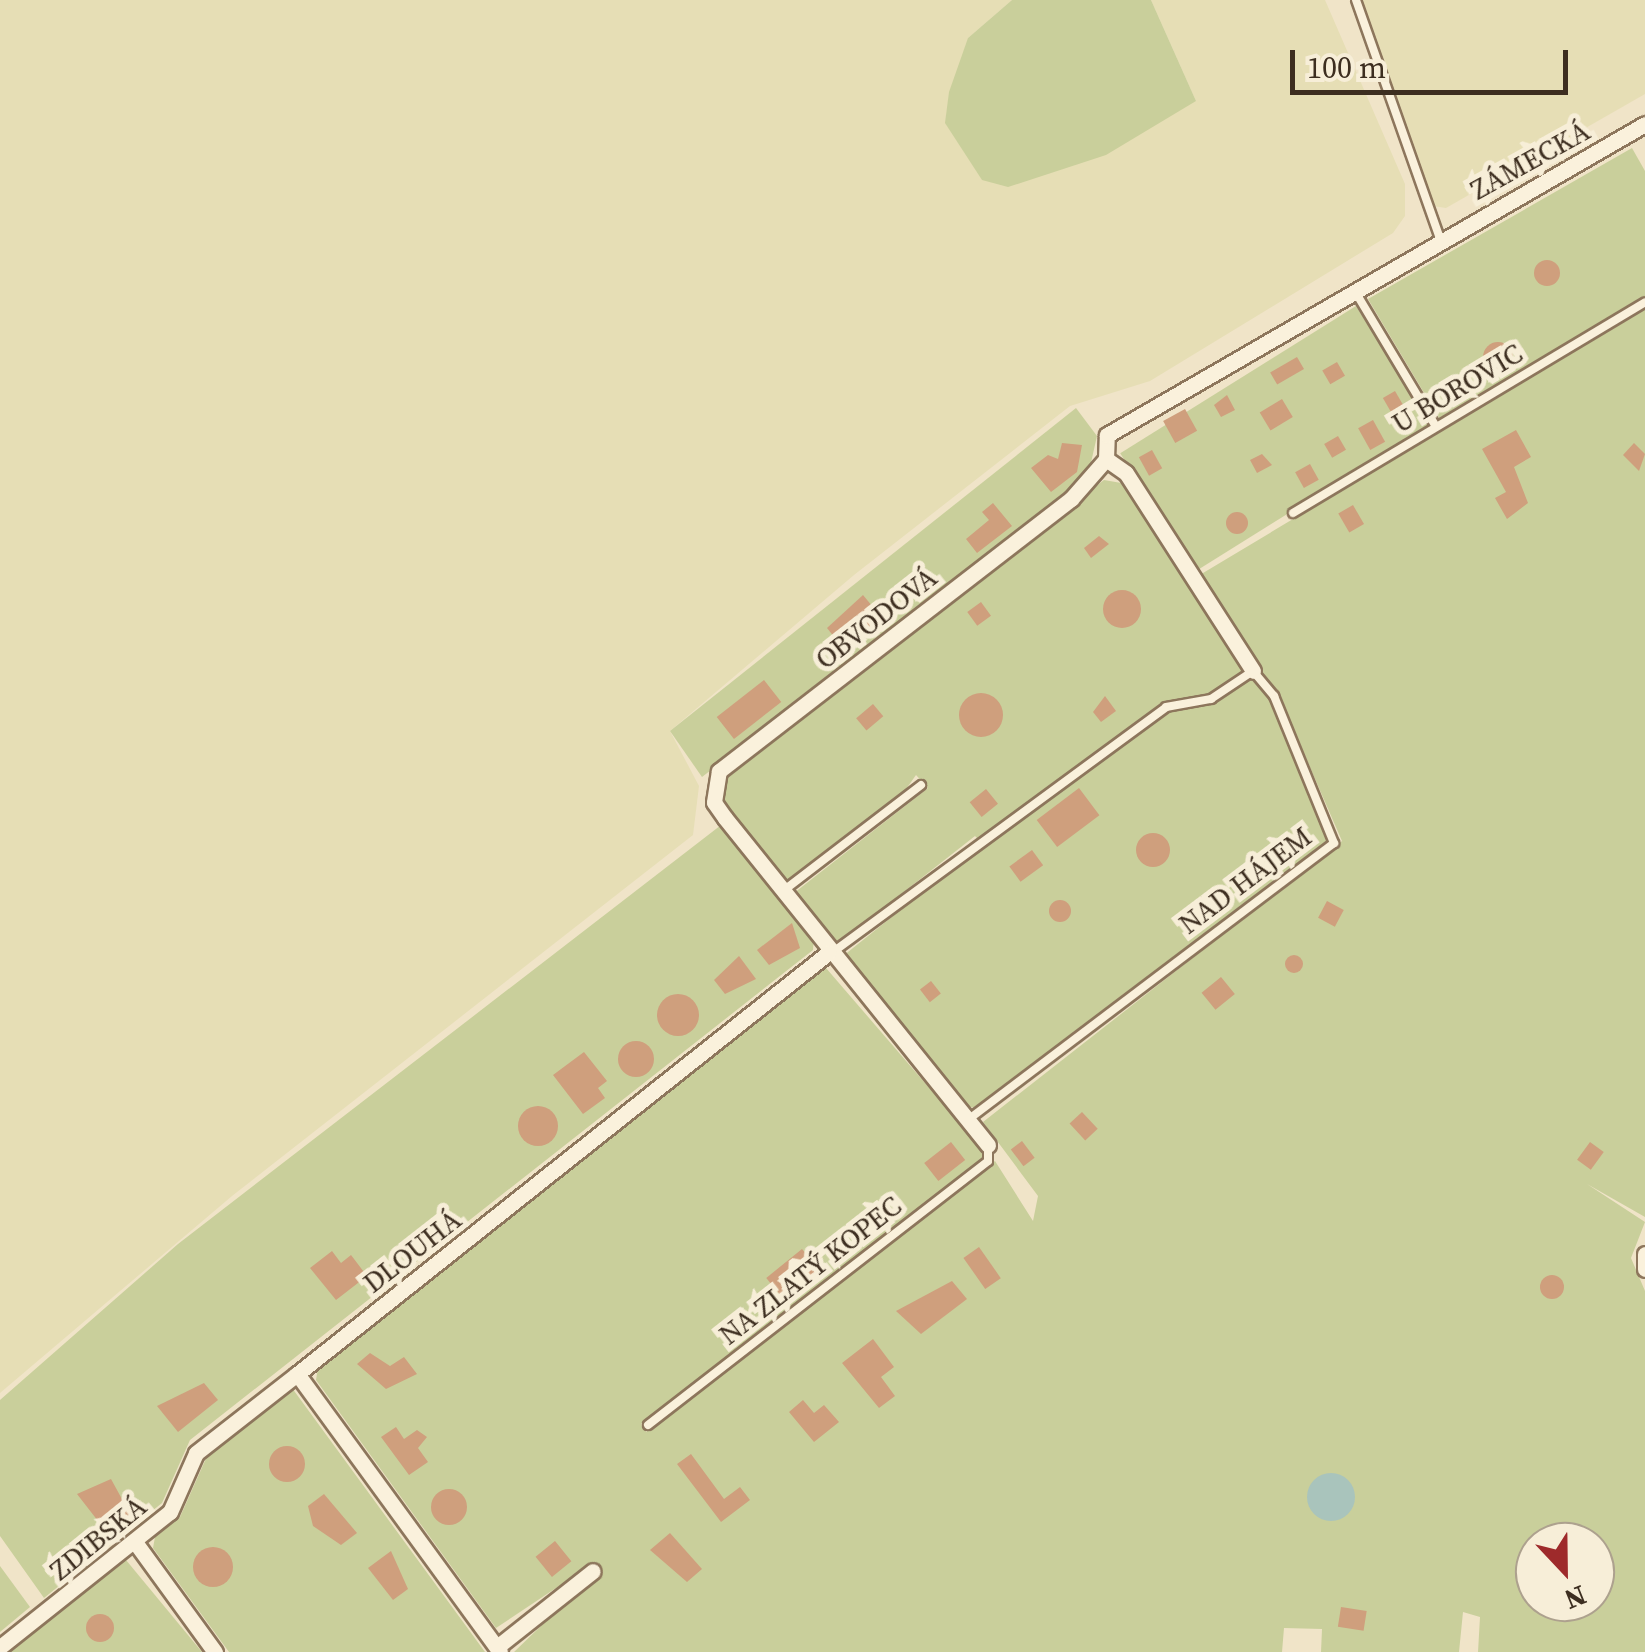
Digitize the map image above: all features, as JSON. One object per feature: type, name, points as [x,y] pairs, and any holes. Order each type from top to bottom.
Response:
[{"type":"street","name":"ZÁMECKÁ","points":[[1440,240],[1645,124]]},
{"type":"street","name":"OBVODOVÁ","points":[[988,1145],[828,953],[714,802],[719,771],[1071,499],[1106,459],[1107,435],[1356,293],[1440,240]]},
{"type":"street","name":"NAD HÁJEM","points":[[1106,459],[1126,473],[1253,671]]},
{"type":"street","name":"DLOUHÁ","points":[[297,1374],[828,953]]},
{"type":"street","points":[[1645,1254],[1645,1269]]},
{"type":"street","name":"ZDIBSKÁ","points":[[0,1647],[170,1512],[196,1454],[297,1374]]},
{"type":"street","points":[[297,1374],[498,1650],[593,1571]]},
{"type":"street","points":[[135,1542],[215,1652]]},
{"type":"lane","points":[[1356,0],[1440,240]]},
{"type":"lane","points":[[1356,293],[1435,425]]},
{"type":"lane","name":"U BOROVIC","points":[[1293,513],[1645,302]]},
{"type":"lane","points":[[828,953],[1166,707],[1211,699],[1253,671]]},
{"type":"lane","name":"NAD HÁJEM","points":[[967,1121],[1334,844],[1274,696],[1253,671]]},
{"type":"lane","points":[[783,890],[921,785]]},
{"type":"lane","name":"NA ZLATÝ KOPEC","points":[[648,1425],[988,1161],[988,1145]]},
{"type":"shaded area","points":[[0,0],[1012,0],[968,38],[1196,101],[1151,0],[1325,0],[1405,184],[1405,216],[1393,233],[1150,381],[1070,406],[854,575],[670,731],[699,786],[693,835],[232,1196],[0,1393]]},
{"type":"shaded area","points":[[1357,0],[1645,0],[1645,94],[1446,208],[1433,206]]},
{"type":"green space","points":[[1012,0],[1151,0],[1196,101],[1106,155],[1008,187],[982,180],[945,123],[949,92],[968,38]]},
{"type":"green space","points":[[1632,148],[1645,171],[1645,297],[1439,418],[1368,299]]},
{"type":"green space","points":[[1356,306],[1430,425],[1194,572],[1120,453]]},
{"type":"green space","points":[[1645,308],[1645,1217],[1587,1184],[1645,1222],[1631,1258],[1645,1291],[1645,1652],[1478,1652],[1480,1617],[1463,1612],[1459,1652],[1321,1652],[1322,1629],[1284,1628],[1282,1652],[514,1652],[570,1598],[559,1586],[496,1628],[316,1380],[318,1368],[826,968],[987,1155],[641,1424],[646,1432],[995,1161],[1033,1221],[1038,1196],[983,1122],[1342,841],[1279,696],[1193,579]]},
{"type":"green space","points":[[1076,408],[1097,436],[1088,476],[702,777],[670,731]]},
{"type":"green space","points":[[1104,480],[1127,484],[1270,701],[1334,836],[977,1108],[964,1106],[843,956],[983,844],[975,836],[835,946],[794,893],[928,788],[916,775],[899,799],[786,883],[720,797],[723,776]]},
{"type":"green space","points":[[725,822],[814,937],[813,950],[190,1440],[162,1503],[44,1598],[0,1536],[0,1400],[178,1244]]},
{"type":"green space","points":[[292,1388],[485,1652],[229,1652],[153,1548],[155,1537],[180,1517],[208,1454]]},
{"type":"green space","points":[[126,1560],[202,1652],[9,1652]]},
{"type":"green space","points":[[0,1566],[30,1607],[0,1632]]},
{"type":"water","points":[[1331,1473],[1348,1480],[1355,1497],[1348,1514],[1331,1521],[1314,1514],[1307,1497],[1314,1480]]},
{"type":"building","points":[[1547,260],[1556,264],[1560,273],[1556,282],[1547,286],[1538,282],[1534,273],[1538,264]]},
{"type":"building","points":[[1498,342],[1509,346],[1513,357],[1509,368],[1498,372],[1487,368],[1483,357],[1487,346]]},
{"type":"building","points":[[1297,357],[1304,369],[1277,385],[1270,372]]},
{"type":"building","points":[[1337,362],[1345,376],[1330,384],[1322,370]]},
{"type":"building","points":[[1395,391],[1405,408],[1393,415],[1383,398]]},
{"type":"building","points":[[1227,395],[1235,410],[1221,417],[1214,405]]},
{"type":"building","points":[[1282,399],[1293,417],[1271,430],[1260,412]]},
{"type":"building","points":[[1185,409],[1197,431],[1175,443],[1163,421]]},
{"type":"building","points":[[1373,420],[1385,442],[1370,450],[1358,428]]},
{"type":"building","points":[[1516,430],[1531,457],[1514,467],[1528,503],[1507,519],[1495,498],[1506,492],[1482,449]]},
{"type":"building","points":[[1338,436],[1346,450],[1332,458],[1324,444]]},
{"type":"building","points":[[1062,443],[1082,445],[1077,472],[1051,492],[1031,468],[1048,455],[1058,459]]},
{"type":"building","points":[[1634,443],[1645,454],[1639,471],[1623,455]]},
{"type":"building","points":[[1152,450],[1162,468],[1149,476],[1139,457]]},
{"type":"building","points":[[1262,454],[1272,465],[1257,473],[1250,460]]},
{"type":"building","points":[[1310,464],[1319,480],[1304,488],[1295,472]]},
{"type":"building","points":[[993,503],[1012,526],[977,553],[966,539],[989,520],[982,512]]},
{"type":"building","points":[[1353,505],[1364,524],[1349,533],[1338,514]]},
{"type":"building","points":[[1233,512],[1241,512],[1248,523],[1241,534],[1233,534],[1226,527],[1226,519]]},
{"type":"building","points":[[1099,536],[1109,544],[1091,558],[1084,548]]},
{"type":"building","points":[[1122,590],[1135,596],[1141,609],[1135,622],[1122,628],[1109,622],[1103,609],[1109,596]]},
{"type":"building","points":[[863,595],[882,618],[843,648],[827,628]]},
{"type":"building","points":[[981,602],[991,616],[977,626],[967,612]]},
{"type":"building","points":[[764,680],[781,702],[734,739],[717,717]]},
{"type":"building","points":[[981,693],[997,699],[1003,715],[997,731],[981,737],[965,731],[959,715],[965,699]]},
{"type":"building","points":[[1105,696],[1116,711],[1101,722],[1093,712]]},
{"type":"building","points":[[873,704],[883,716],[866,730],[856,718]]},
{"type":"building","points":[[1079,788],[1099,815],[1057,847],[1037,820]]},
{"type":"building","points":[[986,789],[998,804],[982,817],[970,802]]},
{"type":"building","points":[[1153,833],[1165,838],[1170,850],[1165,862],[1153,867],[1141,862],[1136,850],[1141,838]]},
{"type":"building","points":[[1032,850],[1043,865],[1021,882],[1009,866]]},
{"type":"building","points":[[1060,900],[1068,903],[1068,919],[1060,922],[1052,919],[1049,911],[1052,903]]},
{"type":"building","points":[[1327,901],[1344,910],[1335,927],[1318,918]]},
{"type":"building","points":[[792,923],[800,948],[769,965],[757,950]]},
{"type":"building","points":[[1294,955],[1303,964],[1294,973],[1285,964]]},
{"type":"building","points":[[739,956],[756,979],[725,994],[714,980]]},
{"type":"building","points":[[1221,977],[1235,994],[1215,1010],[1202,993]]},
{"type":"building","points":[[931,981],[941,994],[930,1002],[920,990]]},
{"type":"building","points":[[678,994],[693,1000],[699,1015],[693,1030],[678,1036],[663,1030],[657,1015],[663,1000]]},
{"type":"building","points":[[636,1041],[648,1047],[654,1059],[648,1071],[636,1077],[624,1071],[618,1059],[624,1047]]},
{"type":"building","points":[[584,1052],[607,1081],[598,1088],[605,1098],[583,1114],[553,1075]]},
{"type":"building","points":[[538,1106],[552,1112],[558,1126],[552,1140],[538,1146],[524,1140],[518,1126],[524,1112]]},
{"type":"building","points":[[1082,1112],[1098,1129],[1085,1140],[1070,1124]]},
{"type":"building","points":[[1022,1141],[1035,1158],[1023,1166],[1011,1149]]},
{"type":"building","points":[[951,1142],[965,1160],[938,1181],[924,1163]]},
{"type":"building","points":[[1590,1142],[1604,1152],[1591,1170],[1577,1160]]},
{"type":"building","points":[[979,1247],[1001,1278],[985,1289],[963,1258]]},
{"type":"building","points":[[802,1249],[822,1274],[786,1303],[766,1278]]},
{"type":"building","points":[[332,1251],[341,1263],[351,1255],[367,1276],[336,1300],[310,1268]]},
{"type":"building","points":[[1552,1275],[1564,1287],[1552,1299],[1540,1287]]},
{"type":"building","points":[[952,1281],[967,1299],[921,1334],[896,1311]]},
{"type":"building","points":[[873,1339],[894,1367],[881,1377],[895,1396],[879,1408],[842,1363]]},
{"type":"building","points":[[370,1353],[390,1366],[404,1357],[417,1374],[386,1389],[357,1364]]},
{"type":"building","points":[[204,1383],[218,1400],[178,1432],[157,1406]]},
{"type":"building","points":[[803,1400],[814,1413],[824,1405],[839,1422],[814,1442],[789,1412]]},
{"type":"building","points":[[396,1427],[404,1439],[417,1430],[427,1437],[418,1448],[428,1462],[409,1475],[381,1437]]},
{"type":"building","points":[[287,1446],[300,1451],[305,1464],[300,1477],[287,1482],[274,1477],[269,1464],[274,1451]]},
{"type":"building","points":[[691,1454],[724,1499],[740,1487],[750,1500],[721,1522],[677,1464]]},
{"type":"building","points":[[111,1479],[134,1521],[121,1531],[111,1511],[98,1521],[77,1494]]},
{"type":"building","points":[[449,1489],[462,1494],[467,1507],[462,1520],[449,1525],[436,1520],[431,1507],[436,1494]]},
{"type":"building","points":[[324,1494],[357,1533],[341,1545],[313,1526],[308,1506]]},
{"type":"building","points":[[670,1533],[702,1569],[687,1582],[650,1550]]},
{"type":"building","points":[[555,1541],[571,1561],[552,1577],[536,1557]]},
{"type":"building","points":[[213,1547],[227,1553],[233,1567],[227,1581],[213,1587],[199,1581],[193,1567],[199,1553]]},
{"type":"building","points":[[391,1551],[408,1589],[393,1600],[368,1568]]},
{"type":"building","points":[[1341,1607],[1367,1611],[1364,1631],[1338,1627]]},
{"type":"building","points":[[100,1614],[110,1618],[114,1628],[110,1638],[100,1642],[90,1638],[86,1628],[90,1618]]}]
